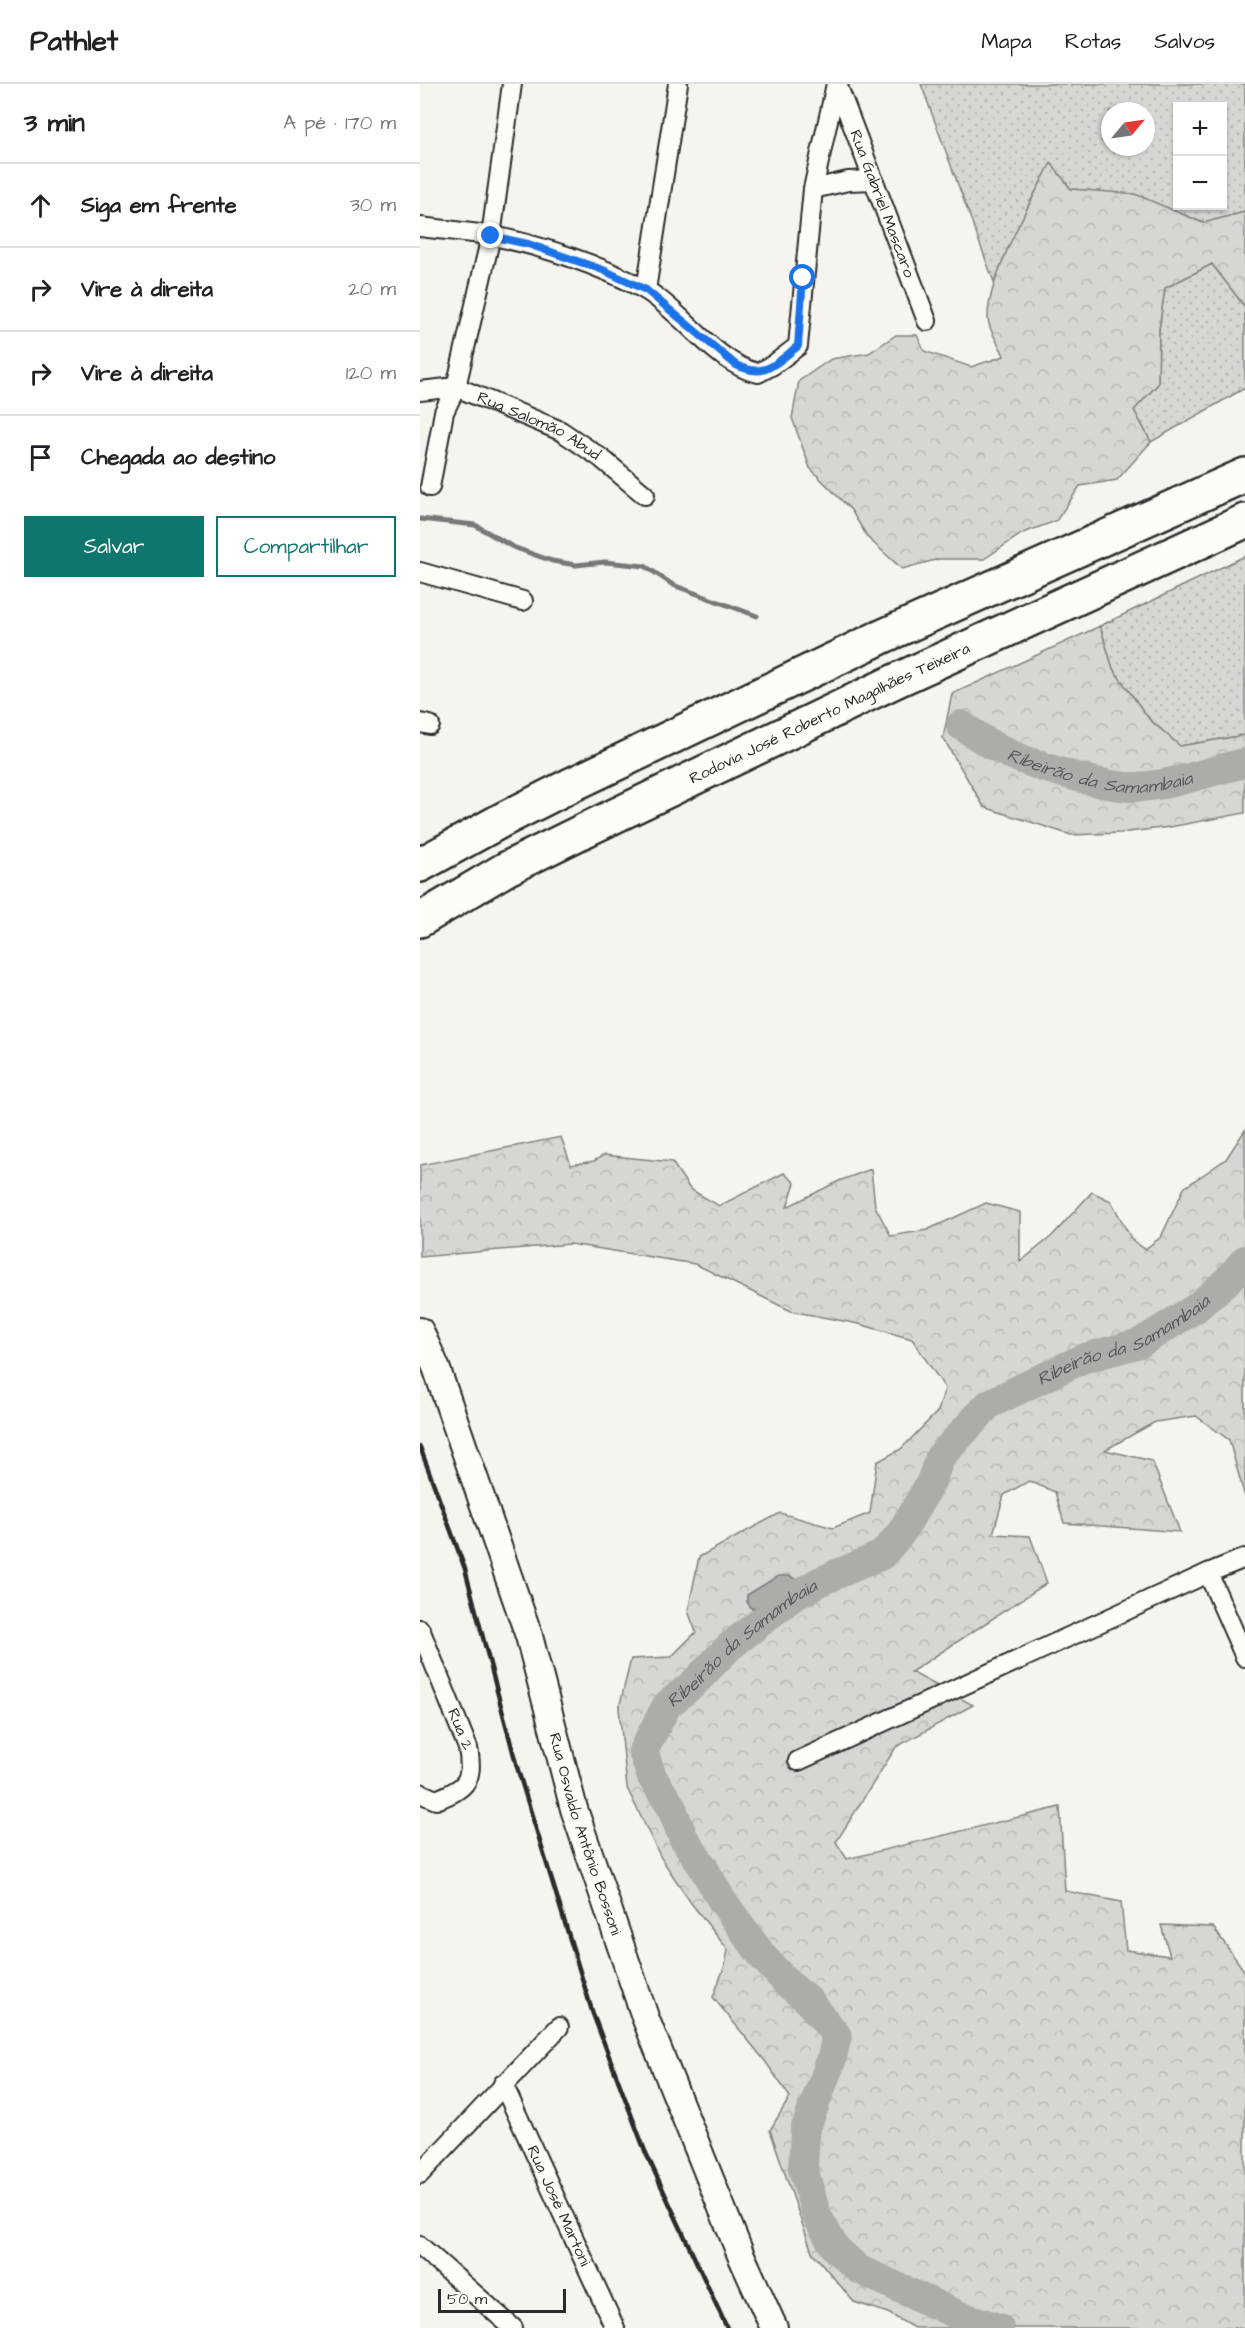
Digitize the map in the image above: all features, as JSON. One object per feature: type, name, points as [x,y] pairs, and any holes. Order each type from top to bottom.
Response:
[{"type":"highway","points":[[420,865],[569,786],[879,638],[1245,474]]},
{"type":"highway","name":"Rodovia José Roberto Magalhães Teixeira","points":[[420,920],[506,869],[592,827],[893,682],[1245,521]]},
{"type":"street","points":[[430,487],[444,412],[456,387],[491,236],[512,84]]},
{"type":"street","points":[[646,290],[678,84]]},
{"type":"street","points":[[420,227],[491,236],[528,244],[603,270],[646,290],[736,365],[748,371],[758,372],[773,365],[798,346],[813,189],[836,84]]},
{"type":"street","name":"Rua Gabriel Mascaro","points":[[836,84],[927,321]]},
{"type":"street","points":[[813,189],[848,181],[874,180]]},
{"type":"street","name":"Rua Salomão Abud","points":[[420,391],[456,387],[561,431],[601,458],[645,495]]},
{"type":"street","points":[[420,572],[523,601]]},
{"type":"street","name":"Rua Osvaldo Antônio Bossoni","points":[[420,1331],[440,1378],[529,1636],[574,1809],[645,2016],[740,2253],[774,2328]]},
{"type":"street","points":[[798,1761],[1245,1558]]},
{"type":"street","points":[[1208,1573],[1245,1657]]},
{"type":"street","name":"Rua 2","points":[[420,1629],[468,1748],[471,1768],[467,1780],[457,1792],[436,1800],[420,1793]]},
{"type":"street","points":[[420,2174],[503,2084],[560,2027]]},
{"type":"street","name":"Rua José Martoni","points":[[503,2084],[615,2328]]},
{"type":"street","points":[[420,2246],[513,2328]]},
{"type":"green space","points":[[921,84],[1245,84],[1245,212],[1204,223],[1135,195],[1071,189],[1051,164],[1029,204],[994,282]]},
{"type":"green space","points":[[1051,163],[1071,189],[1135,194],[1203,223],[1245,212],[1245,307],[1212,264],[1165,288],[1159,329],[1158,384],[1134,410],[1151,442],[1117,480],[1080,486],[1056,521],[1023,533],[984,559],[939,559],[902,569],[868,538],[851,510],[810,468],[792,418],[799,381],[831,359],[869,353],[896,335],[917,335],[924,351],[971,367],[1004,356],[989,323],[990,302],[1002,261]]},
{"type":"green space","points":[[1212,264],[1245,307],[1245,388],[1151,442],[1134,410],[1158,384],[1159,329],[1165,288]]},
{"type":"green space","points":[[1245,556],[1245,735],[1180,746],[1149,719],[1113,669],[1100,626]]},
{"type":"green space","points":[[1100,626],[1113,669],[1149,719],[1180,746],[1245,735],[1245,813],[1170,827],[1120,833],[1071,835],[984,807],[943,738],[952,694]]},
{"type":"green space","points":[[1245,1130],[1245,1497],[1229,1440],[1196,1416],[1155,1422],[1105,1450],[1152,1461],[1180,1532],[1064,1523],[1055,1492],[1029,1481],[1004,1495],[993,1534],[1030,1536],[1047,1583],[911,1672],[973,1705],[896,1747],[836,1842],[847,1859],[1060,1807],[1065,1891],[1121,1902],[1126,1950],[1170,1956],[1161,1925],[1213,1927],[1245,1972],[1245,2328],[914,2328],[888,2313],[854,2302],[812,2252],[770,2130],[790,2097],[765,2061],[713,1997],[728,1950],[691,1903],[661,1858],[627,1788],[619,1708],[631,1659],[671,1657],[696,1632],[688,1611],[699,1557],[780,1513],[833,1528],[870,1513],[877,1462],[901,1449],[938,1411],[945,1388],[912,1339],[859,1324],[791,1311],[695,1264],[570,1244],[420,1257],[420,1165],[561,1137],[571,1165],[594,1161],[604,1155],[672,1162],[690,1189],[719,1206],[784,1173],[795,1183],[787,1207],[839,1181],[871,1169],[875,1206],[891,1236],[927,1230],[986,1203],[1020,1212],[1020,1262],[1052,1236],[1092,1192],[1111,1201],[1132,1240],[1145,1249],[1161,1237],[1184,1188],[1226,1159]]},
{"type":"shaded area","points":[[778,1576],[790,1576],[802,1584],[752,1609],[747,1602],[747,1595]]},
{"type":"waterway","points":[[420,519],[475,525],[513,547],[552,561],[576,565],[605,562],[645,566],[673,585],[757,616]]},
{"type":"waterway","name":"Ribeirão da Samambaia","points":[[961,725],[992,745],[1025,760],[1083,779],[1119,786],[1161,784],[1245,763]]},
{"type":"waterway","name":"Ribeirão da Samambaia","points":[[999,2328],[960,2316],[858,2269],[835,2248],[817,2216],[803,2169],[805,2130],[831,2061],[837,2036],[808,2000],[788,1984],[763,1957],[721,1899],[683,1837],[671,1806],[652,1777],[643,1751],[667,1705],[693,1684],[729,1647],[791,1598],[821,1581],[882,1555],[901,1533],[931,1482],[940,1457],[989,1404],[1082,1359],[1140,1343],[1196,1308],[1226,1282],[1245,1260]]},
{"type":"railway","points":[[420,1447],[465,1569],[517,1767],[593,2014],[645,2151],[727,2328]]},
{"type":"route","points":[[491,236],[528,244],[603,270],[646,290],[736,365],[748,371],[758,372],[773,365],[798,346],[803,278]]}]
